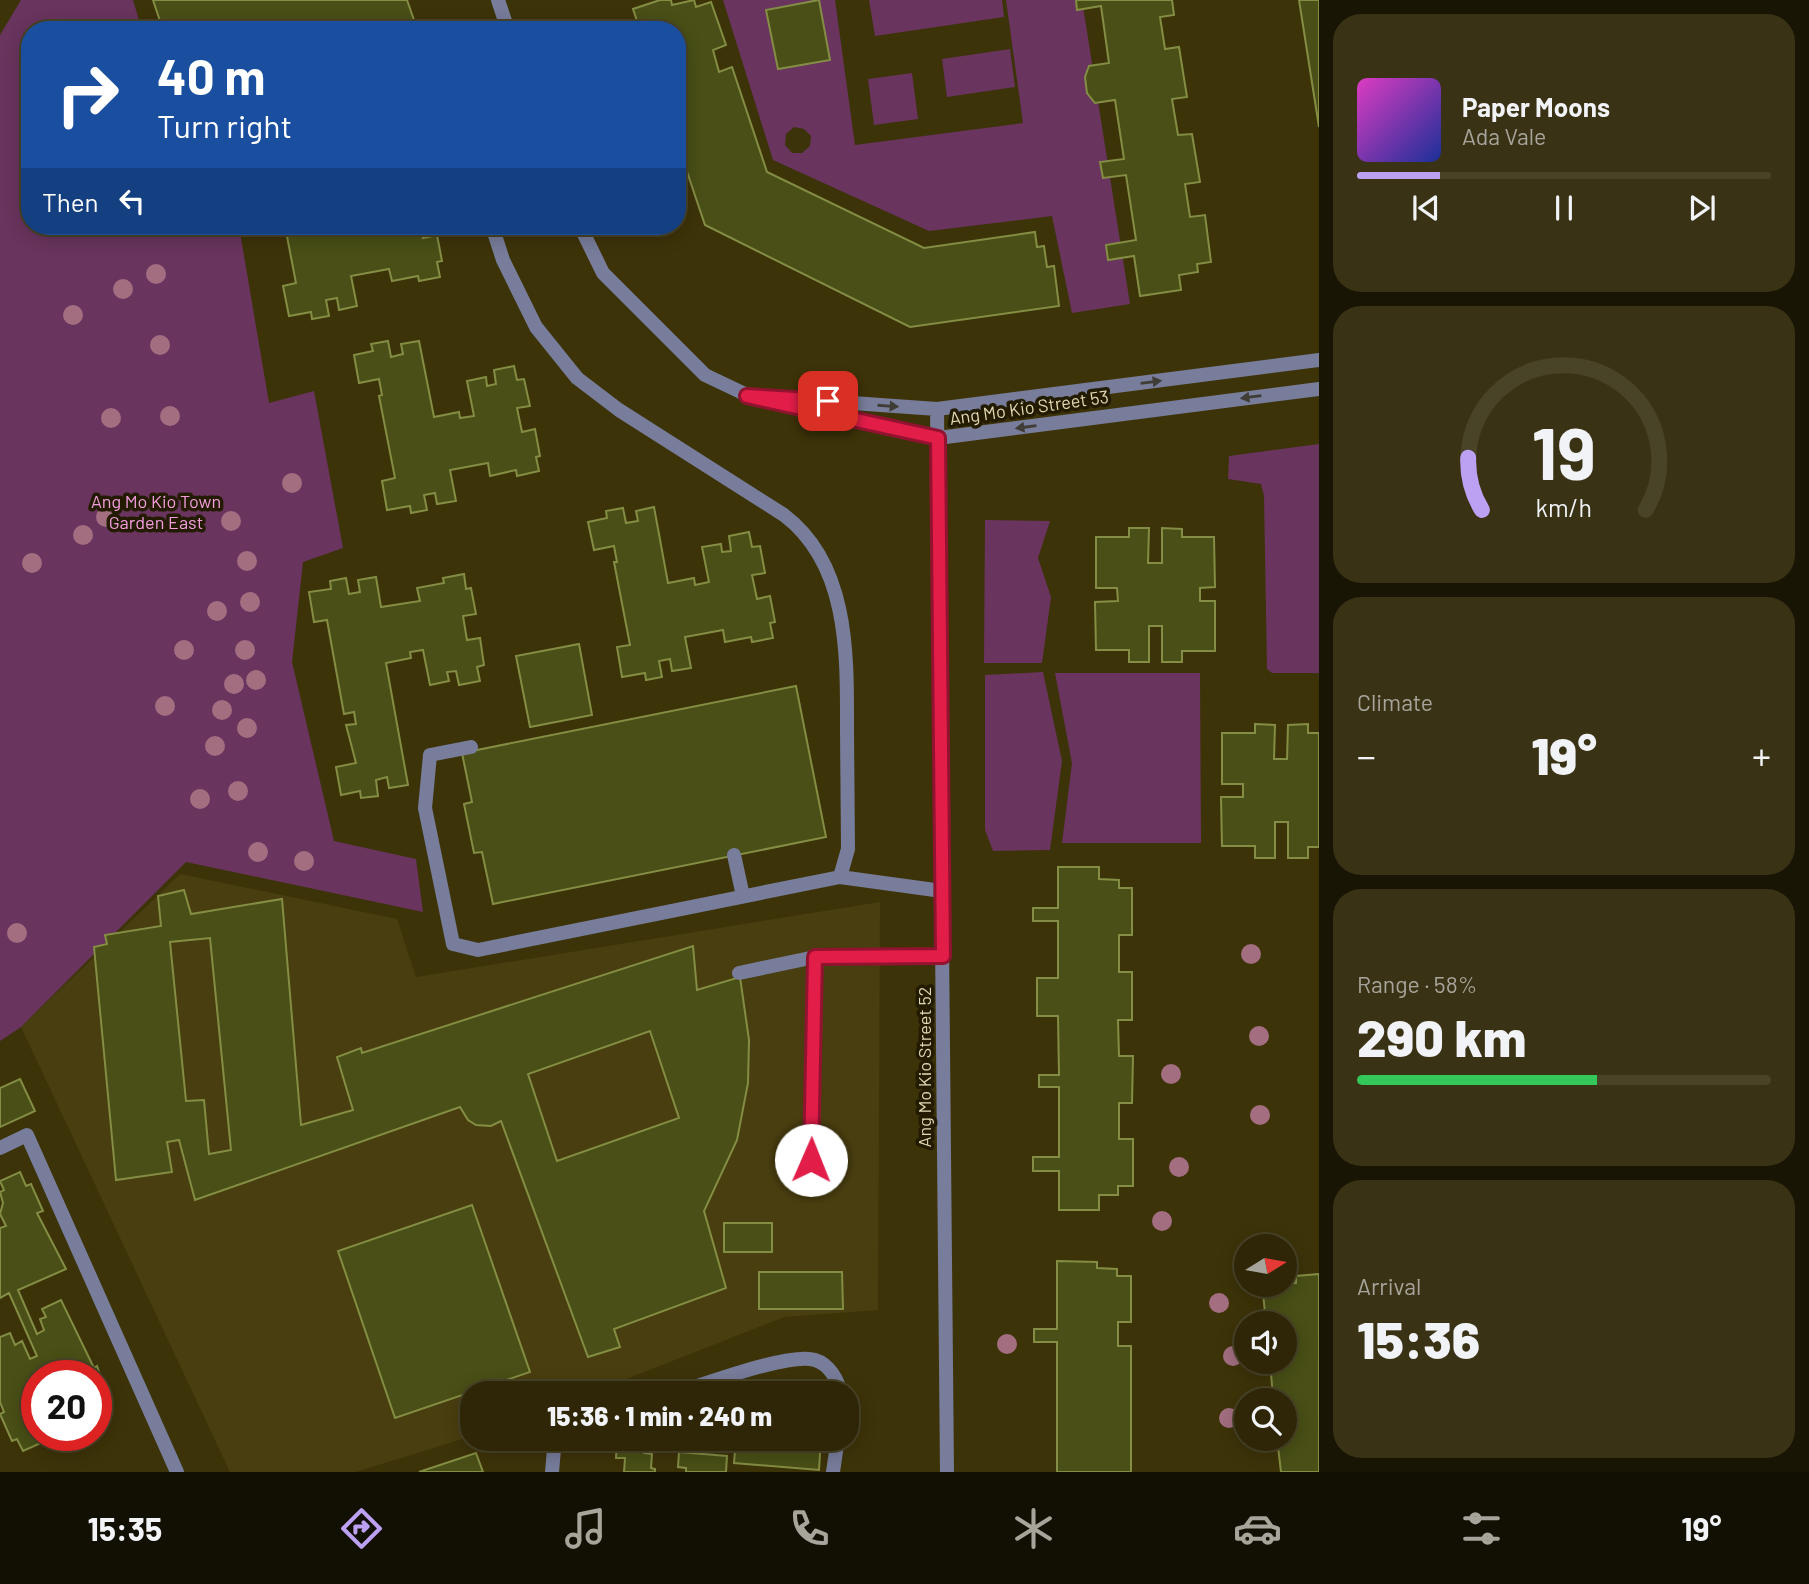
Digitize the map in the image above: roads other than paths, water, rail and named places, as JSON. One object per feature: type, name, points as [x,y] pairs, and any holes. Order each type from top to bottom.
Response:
[{"type":"street","points":[[498,0],[505,21]]},
{"type":"street","points":[[495,235],[503,260],[536,327],[577,378],[619,410],[784,515],[803,529],[818,551],[837,600],[847,649],[848,849],[840,877]]},
{"type":"street","name":"Ang Mo Kio Street 53","points":[[584,235],[603,273],[705,374],[747,396],[938,438],[1319,388]]},
{"type":"street","name":"Ang Mo Kio Street 53","points":[[747,396],[937,409],[1319,360]]},
{"type":"street","name":"Ang Mo Kio Street 52","points":[[937,409],[947,1472]]},
{"type":"street","points":[[471,747],[430,755],[425,808],[453,944],[478,950],[840,877],[942,891]]},
{"type":"street","points":[[734,855],[743,896]]},
{"type":"street","points":[[739,973],[815,957],[943,956]]},
{"type":"street","points":[[811,1160],[815,957]]},
{"type":"street","points":[[0,1148],[27,1135],[177,1472]]},
{"type":"street","points":[[717,1381],[796,1358],[818,1360],[838,1381]]},
{"type":"street","points":[[552,1472],[554,1451]]},
{"type":"street","points":[[833,1472],[836,1451]]},
{"type":"park label","name":"Ang Mo Kio Town Garden East","points":[[156,511]]}]
